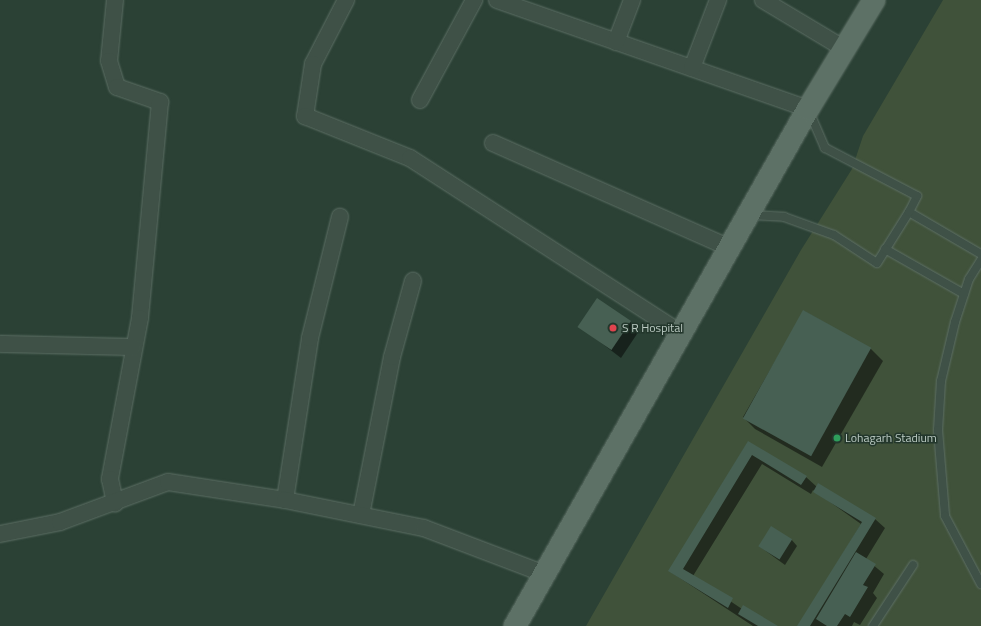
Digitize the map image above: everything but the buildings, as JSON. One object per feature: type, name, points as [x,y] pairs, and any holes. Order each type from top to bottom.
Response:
[{"type":"main road","points":[[515,626],[682,334],[808,109],[874,0]]},
{"type":"street","points":[[115,0],[109,61],[116,87],[160,102],[140,318],[133,347],[110,479],[116,503]]},
{"type":"street","points":[[346,0],[313,64],[305,116],[410,158],[682,334]]},
{"type":"street","points":[[420,100],[474,0]]},
{"type":"street","points":[[497,0],[808,109]]},
{"type":"street","points":[[616,42],[632,0]]},
{"type":"street","points":[[692,68],[718,0]]},
{"type":"street","points":[[763,0],[845,49]]},
{"type":"street","points":[[493,143],[730,248]]},
{"type":"street","points":[[285,500],[310,338],[340,217]]},
{"type":"street","points":[[360,515],[392,357],[412,280]]},
{"type":"street","points":[[0,344],[133,347]]},
{"type":"street","points":[[0,534],[60,522],[116,503],[168,482],[285,500],[424,528],[545,574]]},
{"type":"lane","points":[[749,215],[784,216],[826,232],[877,263],[909,212],[916,196],[825,148],[808,109]]},
{"type":"lane","points":[[909,212],[981,254]]},
{"type":"lane","points":[[885,249],[964,294]]},
{"type":"lane","points":[[981,260],[964,294],[942,381],[938,430],[945,516],[981,584]]},
{"type":"lane","points":[[873,626],[913,565]]},
{"type":"green space","name":"Lohagarh Stadium","points":[[943,0],[981,0],[981,626],[586,626],[801,250],[852,169],[863,136]]},
{"type":"place","name":"S R Hospital","points":[[613,328]]},
{"type":"place","name":"Lohagarh Stadium","points":[[837,438]]}]
